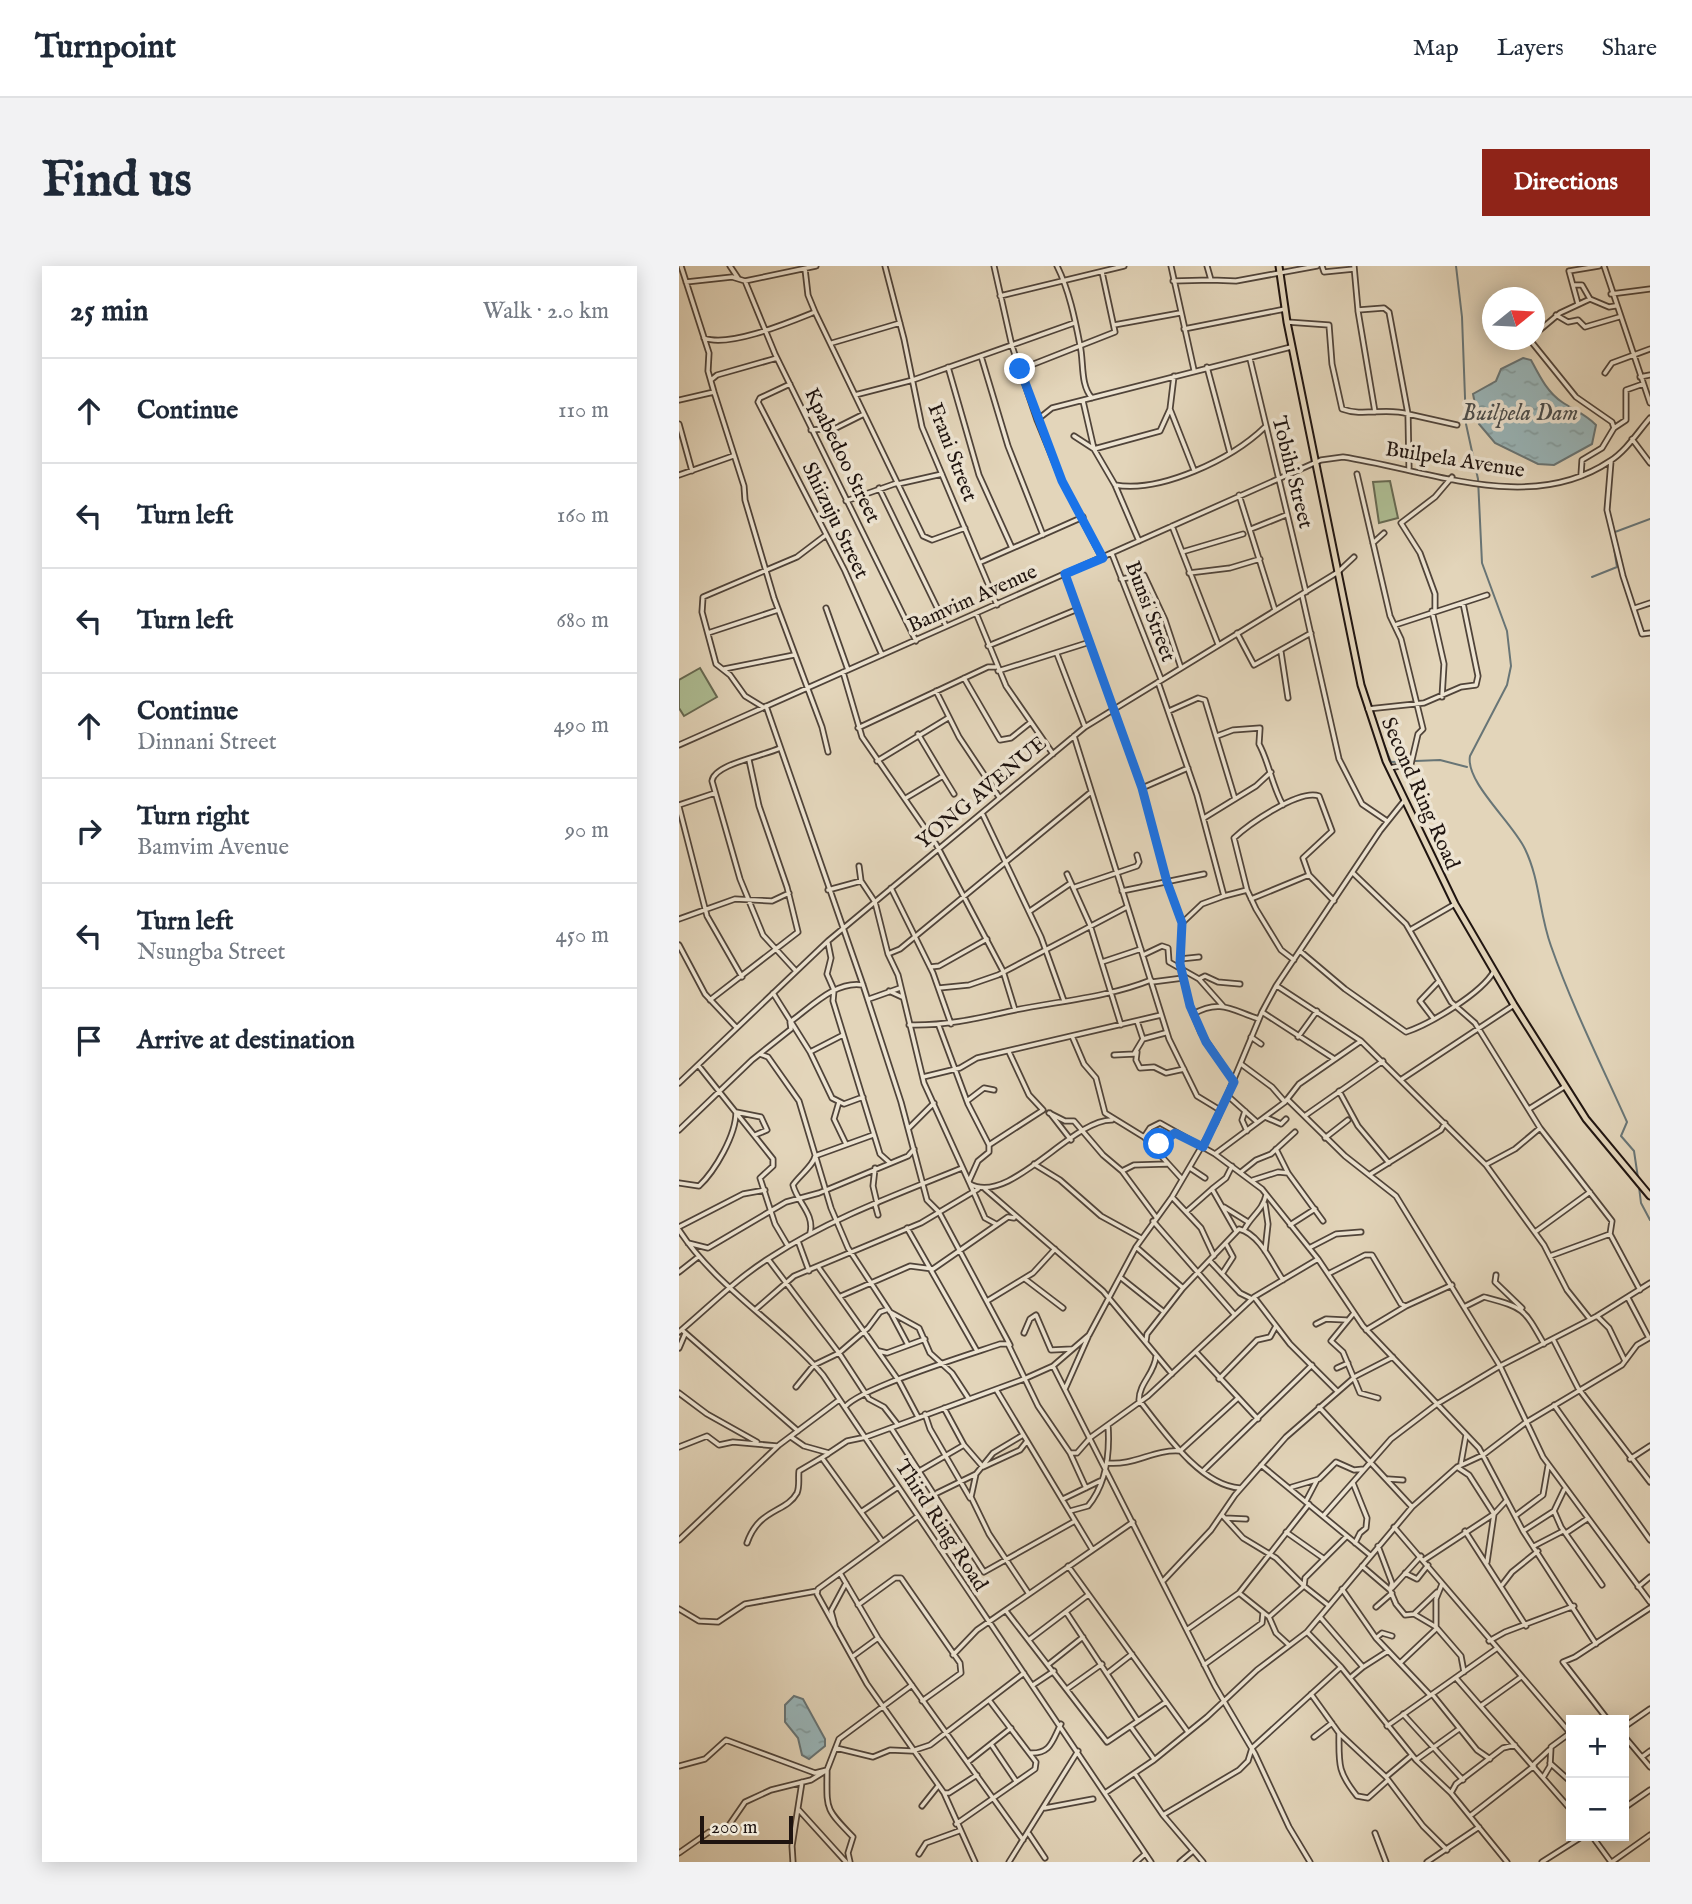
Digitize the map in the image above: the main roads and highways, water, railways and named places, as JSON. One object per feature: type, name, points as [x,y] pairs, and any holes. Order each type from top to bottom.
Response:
[{"type":"main road","name":"Second Ring Road","points":[[1279,269],[1287,322],[1367,709],[1389,768],[1455,904],[1564,1087],[1650,1195]]},
{"type":"water","name":"Builpela Dam","points":[[1523,358],[1531,360],[1544,383],[1557,398],[1596,425],[1592,444],[1554,465],[1538,464],[1495,443],[1479,424],[1473,394],[1496,381],[1501,369]]},
{"type":"water","points":[[794,1696],[803,1699],[825,1739],[825,1746],[809,1759],[802,1755],[798,1738],[785,1722],[785,1705]]},
{"type":"waterway","points":[[1456,266],[1462,317],[1466,424],[1478,479],[1482,563],[1507,631],[1511,666],[1507,685],[1470,756],[1470,766],[1482,790],[1519,839],[1530,861],[1547,934],[1559,968],[1627,1122],[1621,1136],[1634,1151],[1638,1178]]},
{"type":"waterway","points":[[1615,532],[1650,519]]},
{"type":"waterway","points":[[1592,577],[1617,567],[1614,548]]},
{"type":"waterway","points":[[1351,624],[1365,690]]},
{"type":"waterway","points":[[1383,742],[1391,762],[1440,760],[1467,767]]},
{"type":"waterway","points":[[1639,1187],[1641,1203],[1650,1220]]}]
